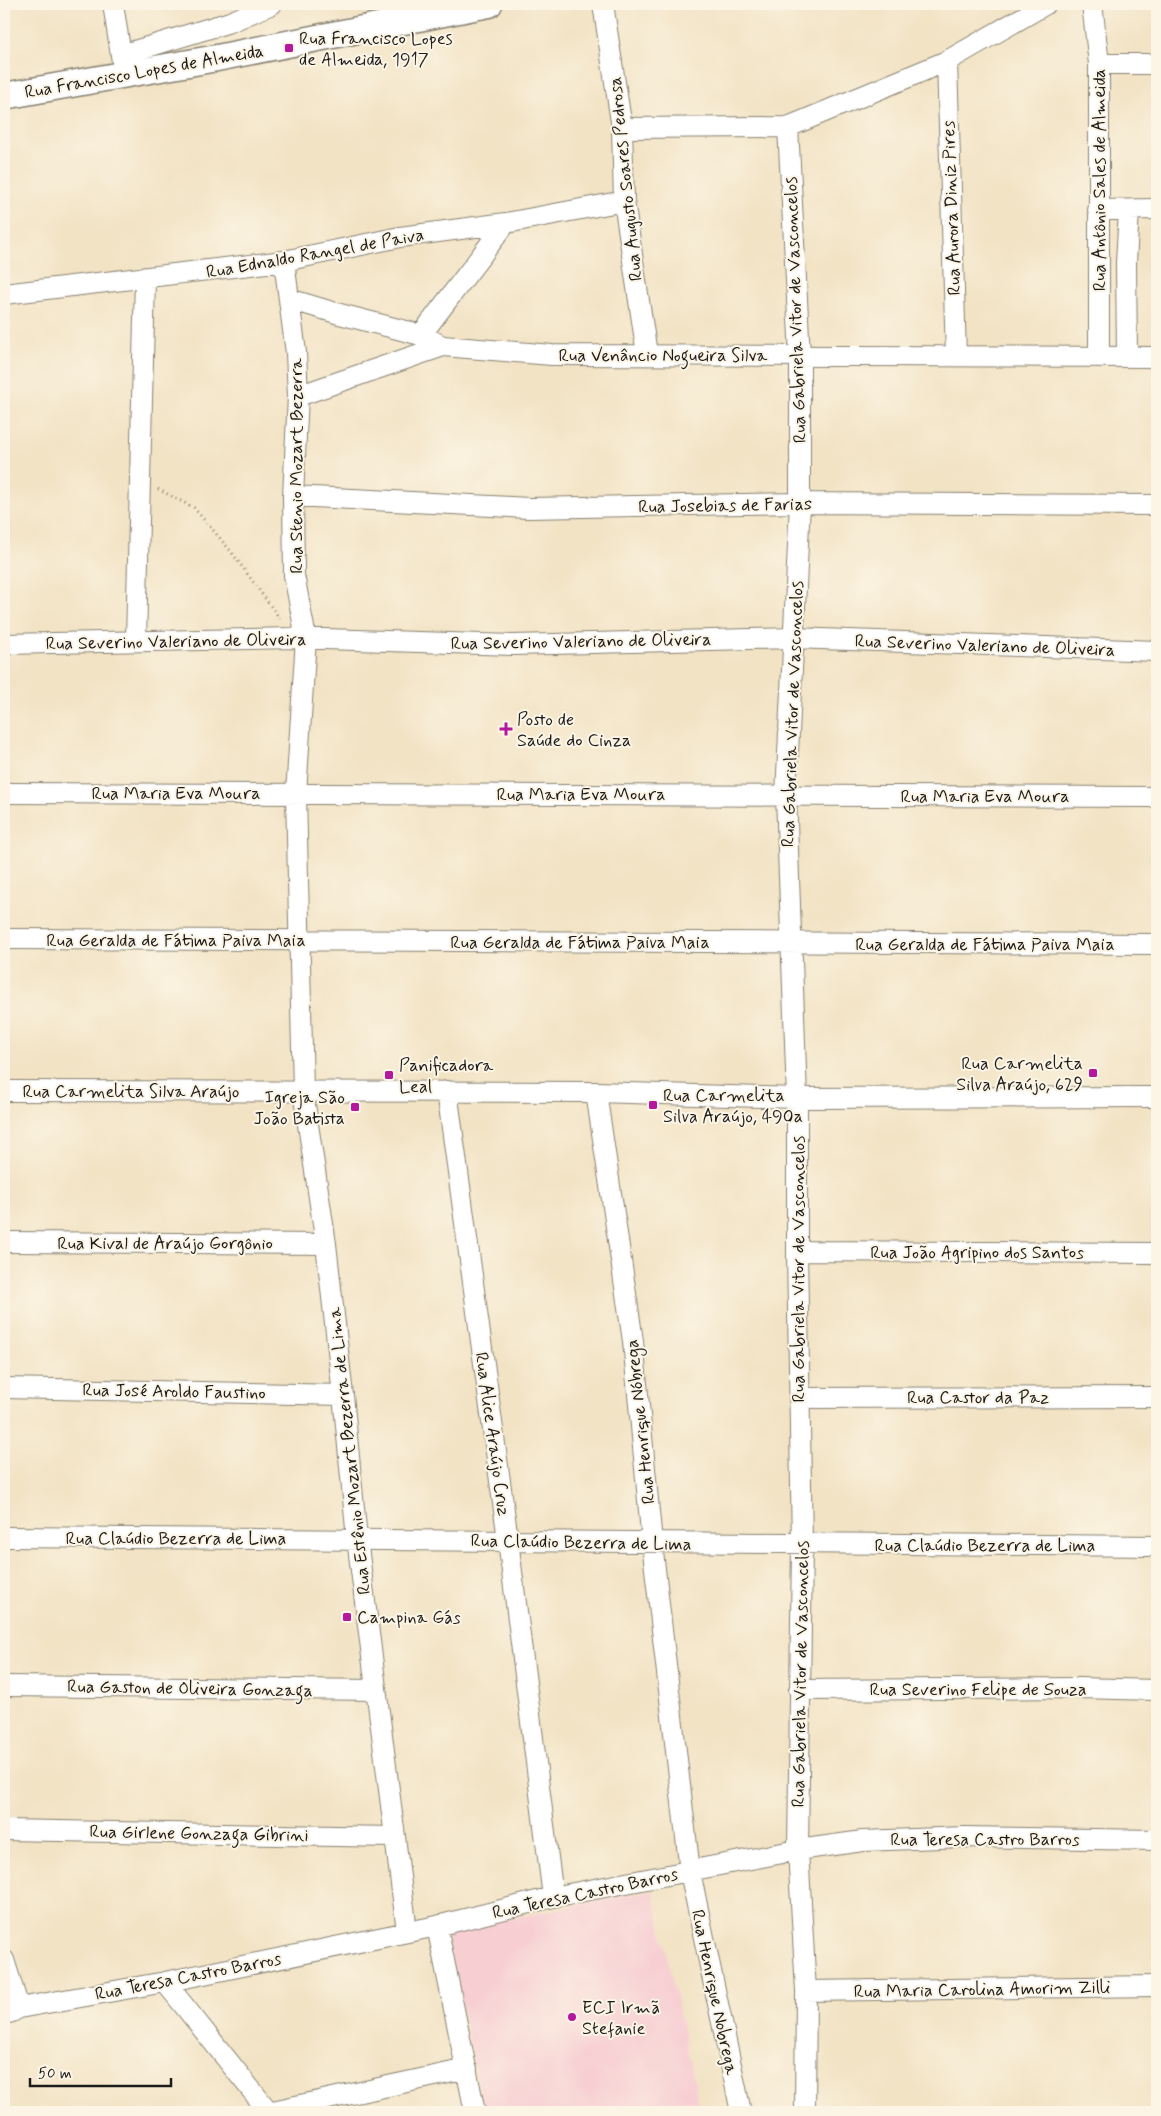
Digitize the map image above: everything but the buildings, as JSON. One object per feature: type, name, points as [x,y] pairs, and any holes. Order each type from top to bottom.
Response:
[{"type":"main road","name":"Rua Francisco Lopes de Almeida","points":[[4,96],[122,65],[490,4]]},
{"type":"street","points":[[113,4],[122,65],[272,4]]},
{"type":"street","name":"Rua Augusto Soares Pedrosa","points":[[603,4],[622,128],[624,201],[646,354]]},
{"type":"street","points":[[622,128],[788,126],[947,61],[1046,4]]},
{"type":"street","name":"Rua Antônio Sales de Almeida","points":[[1092,4],[1099,64],[1100,357]]},
{"type":"street","name":"Rua Aurora Diniz Pires","points":[[947,61],[956,356]]},
{"type":"street","points":[[1099,64],[1157,64]]},
{"type":"street","name":"Rua Gabriela Vitor de Vasconcelos","points":[[788,126],[800,356],[800,503],[786,795],[797,1098],[796,1251],[802,1545],[798,1850],[806,1991],[805,2112]]},
{"type":"street","name":"Rua Ednaldo Rangel de Paiva","points":[[4,294],[145,279],[284,261],[400,237],[506,223],[624,201]]},
{"type":"street","points":[[1098,210],[1157,209]]},
{"type":"street","name":"Rua Antônio Sales de Almeida","points":[[1127,356],[1126,271],[1129,210]]},
{"type":"street","points":[[421,335],[506,223]]},
{"type":"street","name":"Rua Stenio Mozart Bezerra","points":[[284,261],[298,396],[293,496],[294,575],[300,638],[296,794],[303,1091]]},
{"type":"street","points":[[136,641],[145,279]]},
{"type":"street","points":[[289,299],[421,335],[443,346]]},
{"type":"street","name":"Rua Venâncio Nogueira Silva","points":[[298,396],[443,346],[552,355],[1157,357]]},
{"type":"street","name":"Rua Josebias de Farias","points":[[293,496],[529,508],[800,503],[1157,505]]},
{"type":"street","name":"Rua Severino Valeriano de Oliveira","points":[[4,644],[300,638],[513,645],[793,638],[1157,651]]},
{"type":"street","name":"Rua Maria Eva Moura","points":[[4,793],[1157,797]]},
{"type":"street","name":"Rua Geralda de Fátima Paiva Maia","points":[[4,939],[792,944],[1157,944]]},
{"type":"street","name":"Rua Carmelita Silva Araújo","points":[[4,1091],[596,1092],[797,1098],[1157,1097]]},
{"type":"street","name":"Rua Estênio Mozart Bezerra de Lima","points":[[303,1091],[326,1244],[357,1539],[407,1931]]},
{"type":"street","name":"Rua Alice Araújo Cruz","points":[[447,1091],[508,1540],[553,1897]]},
{"type":"street","name":"Rua Henrique Nóbrega","points":[[596,1092],[632,1341],[652,1543],[690,1872]]},
{"type":"street","name":"Rua Kival de Araújo Gorgônio","points":[[4,1242],[326,1244]]},
{"type":"street","name":"Rua João Agripino dos Santos","points":[[796,1251],[1157,1253]]},
{"type":"street","name":"Rua José Aroldo Faustino","points":[[4,1388],[343,1395]]},
{"type":"street","name":"Rua Castor da Paz","points":[[799,1398],[1157,1397]]},
{"type":"street","name":"Rua Claúdio Bezerra de Lima","points":[[4,1537],[508,1540],[802,1545],[1157,1546]]},
{"type":"street","name":"Rua Gaston de Oliveira Gonzaga","points":[[4,1686],[376,1690]]},
{"type":"street","name":"Rua Severino Felipe de Souza","points":[[799,1690],[1079,1688],[1157,1690]]},
{"type":"street","name":"Rua Girlene Gonzaga Gibrini","points":[[4,1830],[394,1836]]},
{"type":"street","name":"Rua Teresa Castro Barros","points":[[11,2011],[165,1982],[437,1926],[553,1897],[798,1850],[863,1841],[956,1837],[1157,1840]]},
{"type":"street","name":"Rua Henrique Nobrega","points":[[690,1872],[740,2112]]},
{"type":"street","points":[[437,1926],[475,2112]]},
{"type":"street","points":[[4,1960],[11,2011]]},
{"type":"street","points":[[165,1982],[268,2112],[467,2068]]},
{"type":"street","name":"Rua Maria Carolina Amorim Zilli","points":[[806,1991],[1157,1986]]},
{"type":"path","points":[[140,480],[194,508],[300,638]]},
{"type":"shaded area","name":"ECI Irmã Stefanie","points":[[653,1890],[699,2103],[650,2112],[484,2112],[446,1931]]},
{"type":"place","name":"Rua Francisco Lopes de Almeida, 1917","points":[[289,48]]},
{"type":"place","name":"Posto de Saúde do Cinza","points":[[506,729]]},
{"type":"place","name":"Rua Carmelita Silva Araújo, 629","points":[[1093,1073]]},
{"type":"place","name":"Panificadora Leal","points":[[389,1075]]},
{"type":"place","name":"Rua Carmelita Silva Araújo, 490a","points":[[653,1105]]},
{"type":"place","name":"Igreja São João Batista","points":[[355,1107]]},
{"type":"place","name":"Campina Gás","points":[[347,1617]]},
{"type":"place","name":"ECI Irmã Stefanie","points":[[572,2017]]}]
